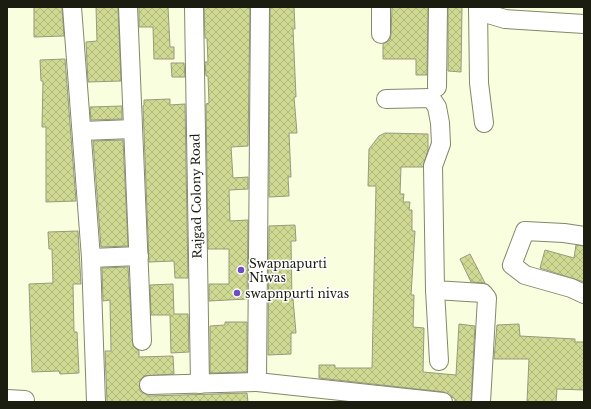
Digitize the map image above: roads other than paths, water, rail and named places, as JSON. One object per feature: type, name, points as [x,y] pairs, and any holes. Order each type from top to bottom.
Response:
[{"type":"street","points":[[72,7],[91,258],[96,402]]},
{"type":"street","points":[[128,7],[142,341]]},
{"type":"street","name":"Rajgad Colony Road","points":[[194,7],[200,384]]},
{"type":"street","points":[[257,382],[260,7]]},
{"type":"street","points":[[381,7],[381,34]]},
{"type":"street","points":[[437,87],[438,7]]},
{"type":"street","points":[[484,123],[479,83],[478,9],[505,19],[584,24]]},
{"type":"street","points":[[386,99],[431,98],[437,106],[440,123],[441,144],[433,166],[435,290],[439,361]]},
{"type":"street","points":[[82,131],[133,129]]},
{"type":"street","points":[[584,236],[564,233],[524,231],[512,265],[525,275],[571,288],[584,294]]},
{"type":"street","points":[[91,258],[139,256]]},
{"type":"street","points":[[435,290],[483,294],[487,298],[481,402]]},
{"type":"street","points":[[149,385],[257,382],[443,402]]},
{"type":"street","points":[[7,398],[25,400]]},
{"type":"place","name":"Swapnapurti Niwas","points":[[241,270]]},
{"type":"place","name":"swapnpurti nivas","points":[[237,293]]}]
